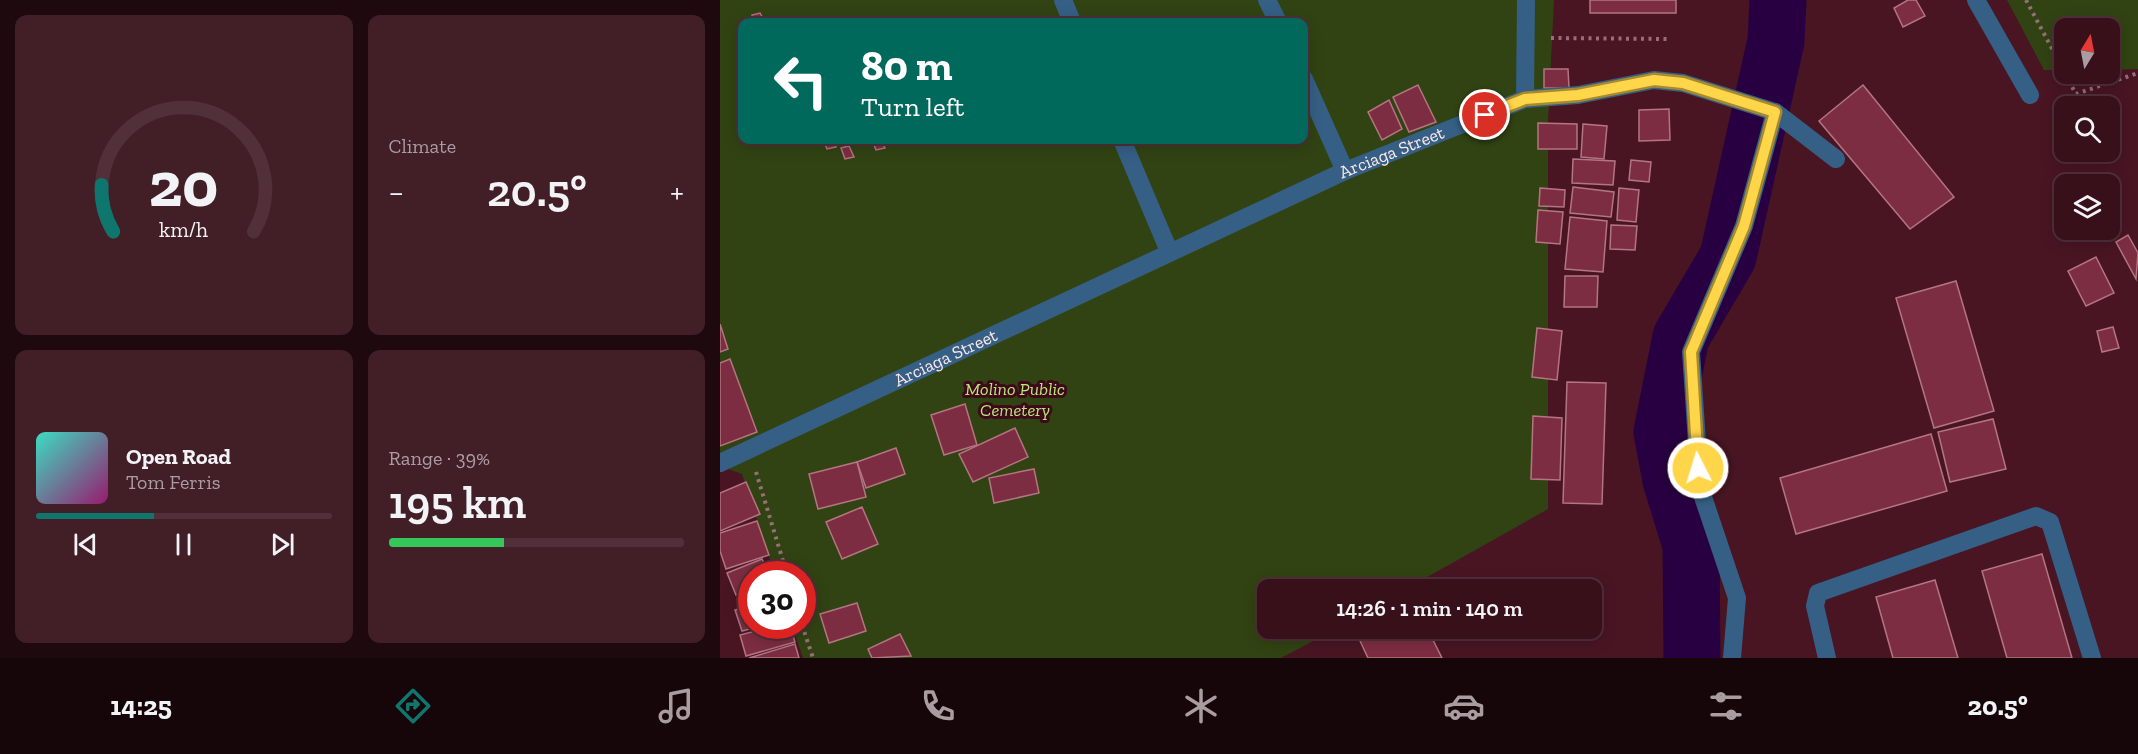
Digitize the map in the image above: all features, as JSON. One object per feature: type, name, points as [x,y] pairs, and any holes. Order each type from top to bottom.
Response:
[{"type":"street","points":[[1063,0],[1070,18]]},
{"type":"street","points":[[1267,0],[1276,18]]},
{"type":"street","points":[[1525,99],[1526,0]]},
{"type":"street","points":[[1976,0],[2030,95]]},
{"type":"street","name":"Arciaga Street","points":[[720,463],[1169,251],[1346,171],[1525,99],[1578,95],[1654,80],[1683,83],[1775,112]]},
{"type":"street","points":[[1308,88],[1346,171]]},
{"type":"street","points":[[1732,658],[1737,598],[1700,488],[1691,352],[1744,226],[1775,112],[1836,159]]},
{"type":"street","points":[[1124,144],[1169,251]]},
{"type":"street","points":[[1827,658],[1815,606],[1818,592],[2036,516],[2049,522],[2092,658]]},
{"type":"path","points":[[2026,0],[2054,52]]},
{"type":"path","points":[[1527,38],[1668,39]]},
{"type":"path","points":[[2120,79],[2138,73]]},
{"type":"path","points":[[2071,84],[2076,94],[2106,84]]},
{"type":"path","points":[[749,449],[783,561]]},
{"type":"path","points":[[807,639],[813,658]]},
{"type":"green space","name":"Molino Public Cemetery","points":[[720,0],[1554,0],[1548,121],[1548,509],[1424,579],[1257,579],[1257,639],[1317,639],[1281,658],[803,658],[796,639],[816,639],[816,561],[771,561],[742,474],[720,466]]},
{"type":"green space","points":[[2007,0],[2138,0],[2138,69],[2120,70],[2120,18],[2054,18],[2054,70],[2044,70]]},
{"type":"building","points":[[1590,0],[1676,0],[1676,13],[1590,13]]},
{"type":"building","points":[[1908,0],[1916,0],[1925,16],[1903,27],[1894,8]]},
{"type":"building","points":[[760,13],[763,18],[753,18],[752,15]]},
{"type":"building","points":[[1544,69],[1568,69],[1569,88],[1544,88]]},
{"type":"building","points":[[1418,85],[1436,122],[1409,132],[1393,97]]},
{"type":"building","points":[[1863,85],[1954,197],[1910,229],[1819,121]]},
{"type":"building","points":[[1389,100],[1402,129],[1382,140],[1368,112]]},
{"type":"building","points":[[1669,109],[1670,140],[1639,141],[1639,110]]},
{"type":"building","points":[[1538,123],[1577,124],[1577,149],[1538,149]]},
{"type":"building","points":[[1583,124],[1607,126],[1604,159],[1581,157]]},
{"type":"building","points":[[825,144],[835,144],[836,147],[827,149]]},
{"type":"building","points":[[874,144],[883,144],[885,148],[876,150]]},
{"type":"building","points":[[849,146],[854,157],[845,159],[841,148]]},
{"type":"building","points":[[1573,159],[1615,161],[1613,185],[1572,183]]},
{"type":"building","points":[[1631,160],[1651,162],[1649,182],[1629,180]]},
{"type":"building","points":[[1573,187],[1614,192],[1611,217],[1570,213]]},
{"type":"building","points":[[1540,188],[1565,190],[1564,207],[1539,206]]},
{"type":"building","points":[[1619,188],[1639,190],[1636,222],[1617,220]]},
{"type":"building","points":[[1538,210],[1563,212],[1560,244],[1536,242]]},
{"type":"building","points":[[1570,217],[1607,221],[1603,272],[1565,269]]},
{"type":"building","points":[[1611,225],[1637,226],[1635,250],[1610,249]]},
{"type":"building","points":[[2128,235],[2138,253],[2136,279],[2116,242]]},
{"type":"building","points":[[2096,257],[2114,293],[2086,306],[2068,271]]},
{"type":"building","points":[[1565,276],[1598,276],[1597,307],[1564,307]]},
{"type":"building","points":[[1956,281],[1994,411],[1934,428],[1896,298]]},
{"type":"building","points":[[720,324],[728,349],[720,352]]},
{"type":"building","points":[[2113,327],[2119,348],[2102,352],[2097,331]]},
{"type":"building","points":[[1537,328],[1562,331],[1557,380],[1532,377]]},
{"type":"building","points":[[730,359],[757,432],[720,446],[720,363]]},
{"type":"building","points":[[1567,382],[1606,383],[1602,504],[1563,503]]},
{"type":"building","points":[[965,404],[977,445],[944,455],[931,415]]},
{"type":"building","points":[[1533,416],[1562,418],[1560,480],[1531,479]]},
{"type":"building","points":[[1993,419],[2006,469],[1950,482],[1938,432]]},
{"type":"building","points":[[1015,428],[1028,457],[973,482],[959,454]]},
{"type":"building","points":[[1931,434],[1947,491],[1796,534],[1780,478]]},
{"type":"building","points":[[896,448],[905,474],[866,488],[857,462]]},
{"type":"building","points":[[857,462],[866,497],[818,509],[809,474]]},
{"type":"building","points":[[1034,469],[1039,493],[994,503],[989,478]]},
{"type":"building","points":[[746,482],[760,514],[720,531],[720,493]]},
{"type":"building","points":[[862,507],[878,544],[842,559],[826,522]]},
{"type":"building","points":[[757,521],[769,555],[751,561],[738,561],[738,565],[726,569],[720,551],[720,533]]},
{"type":"building","points":[[2042,554],[2072,658],[2007,658],[1982,571]]},
{"type":"building","points":[[738,569],[738,594],[736,595],[727,573]]},
{"type":"building","points":[[1935,580],[1958,658],[1893,658],[1876,597]]},
{"type":"building","points":[[857,603],[866,631],[829,643],[820,614]]},
{"type":"building","points":[[900,634],[911,656],[872,658],[868,649]]},
{"type":"building","points":[[741,639],[794,639],[795,642],[746,656]]},
{"type":"building","points":[[1359,639],[1432,639],[1442,658],[1368,658]]},
{"type":"building","points":[[795,644],[799,658],[749,658]]},
{"type":"waterway","points":[[1692,658],[1691,545],[1671,480],[1662,432],[1681,337],[1728,257],[1776,41],[1778,0]]},
{"type":"route","points":[[1485,115],[1525,99],[1578,95],[1654,80],[1683,83],[1775,112],[1744,226],[1691,352],[1698,468]]}]
